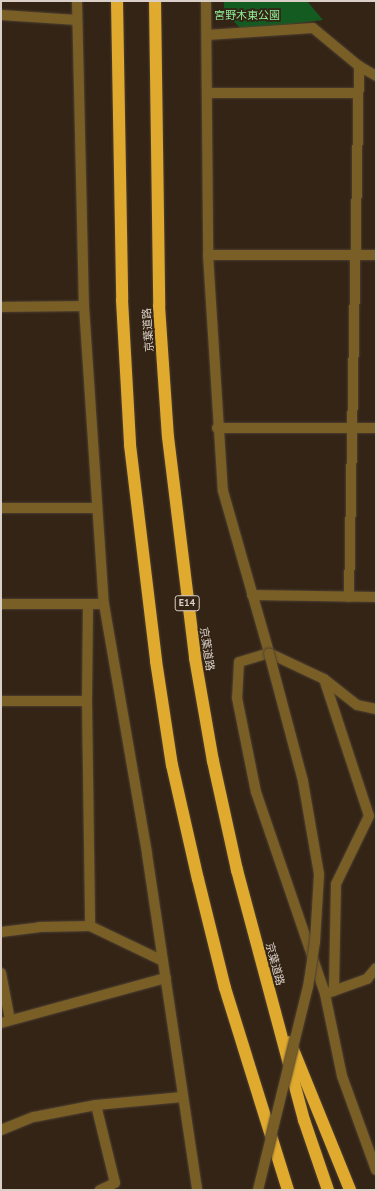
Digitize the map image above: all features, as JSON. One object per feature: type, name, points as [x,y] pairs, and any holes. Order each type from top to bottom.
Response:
[{"type":"highway","points":[[116,1],[122,300],[128,414],[142,558],[156,661],[172,765],[225,988],[288,1190]]},
{"type":"highway","name":"京葉道路","points":[[155,1],[159,306],[181,559],[213,761],[265,977],[304,1120],[328,1190]]},
{"type":"highway","points":[[265,977],[350,1190]]},
{"type":"street","points":[[77,1],[84,306],[96,508],[104,604],[166,978],[197,1190]]},
{"type":"street","points":[[206,1],[208,254],[217,428],[223,491],[269,653],[303,782],[319,874],[315,942],[308,987],[258,1190]]},
{"type":"street","points":[[1,15],[78,20]]},
{"type":"street","points":[[207,35],[313,28],[359,66],[376,76]]},
{"type":"street","points":[[349,597],[359,66]]},
{"type":"street","points":[[207,93],[358,93]]},
{"type":"street","points":[[208,254],[376,255]]},
{"type":"street","points":[[1,307],[84,306]]},
{"type":"street","points":[[217,428],[376,428]]},
{"type":"street","points":[[1,508],[96,508]]},
{"type":"street","points":[[252,595],[376,597]]},
{"type":"street","points":[[1,604],[104,604]]},
{"type":"street","points":[[88,604],[87,701],[90,926]]},
{"type":"street","points":[[376,709],[357,705],[324,679],[269,653],[239,662],[236,698],[256,792],[329,993],[342,1076],[376,1170]]},
{"type":"street","points":[[324,679],[369,816],[336,884],[329,993]]},
{"type":"street","points":[[1,701],[87,701]]},
{"type":"street","points":[[1,932],[39,927],[90,926],[163,961]]},
{"type":"street","points":[[329,993],[366,979],[376,968]]},
{"type":"street","points":[[1,972],[6,1022],[166,978]]},
{"type":"street","points":[[1,1130],[34,1117],[96,1105],[183,1097]]},
{"type":"street","points":[[96,1105],[115,1183],[100,1190]]},
{"type":"green space","name":"宮野木東公園","points":[[224,1],[307,1],[323,20],[242,30],[224,11]]}]
